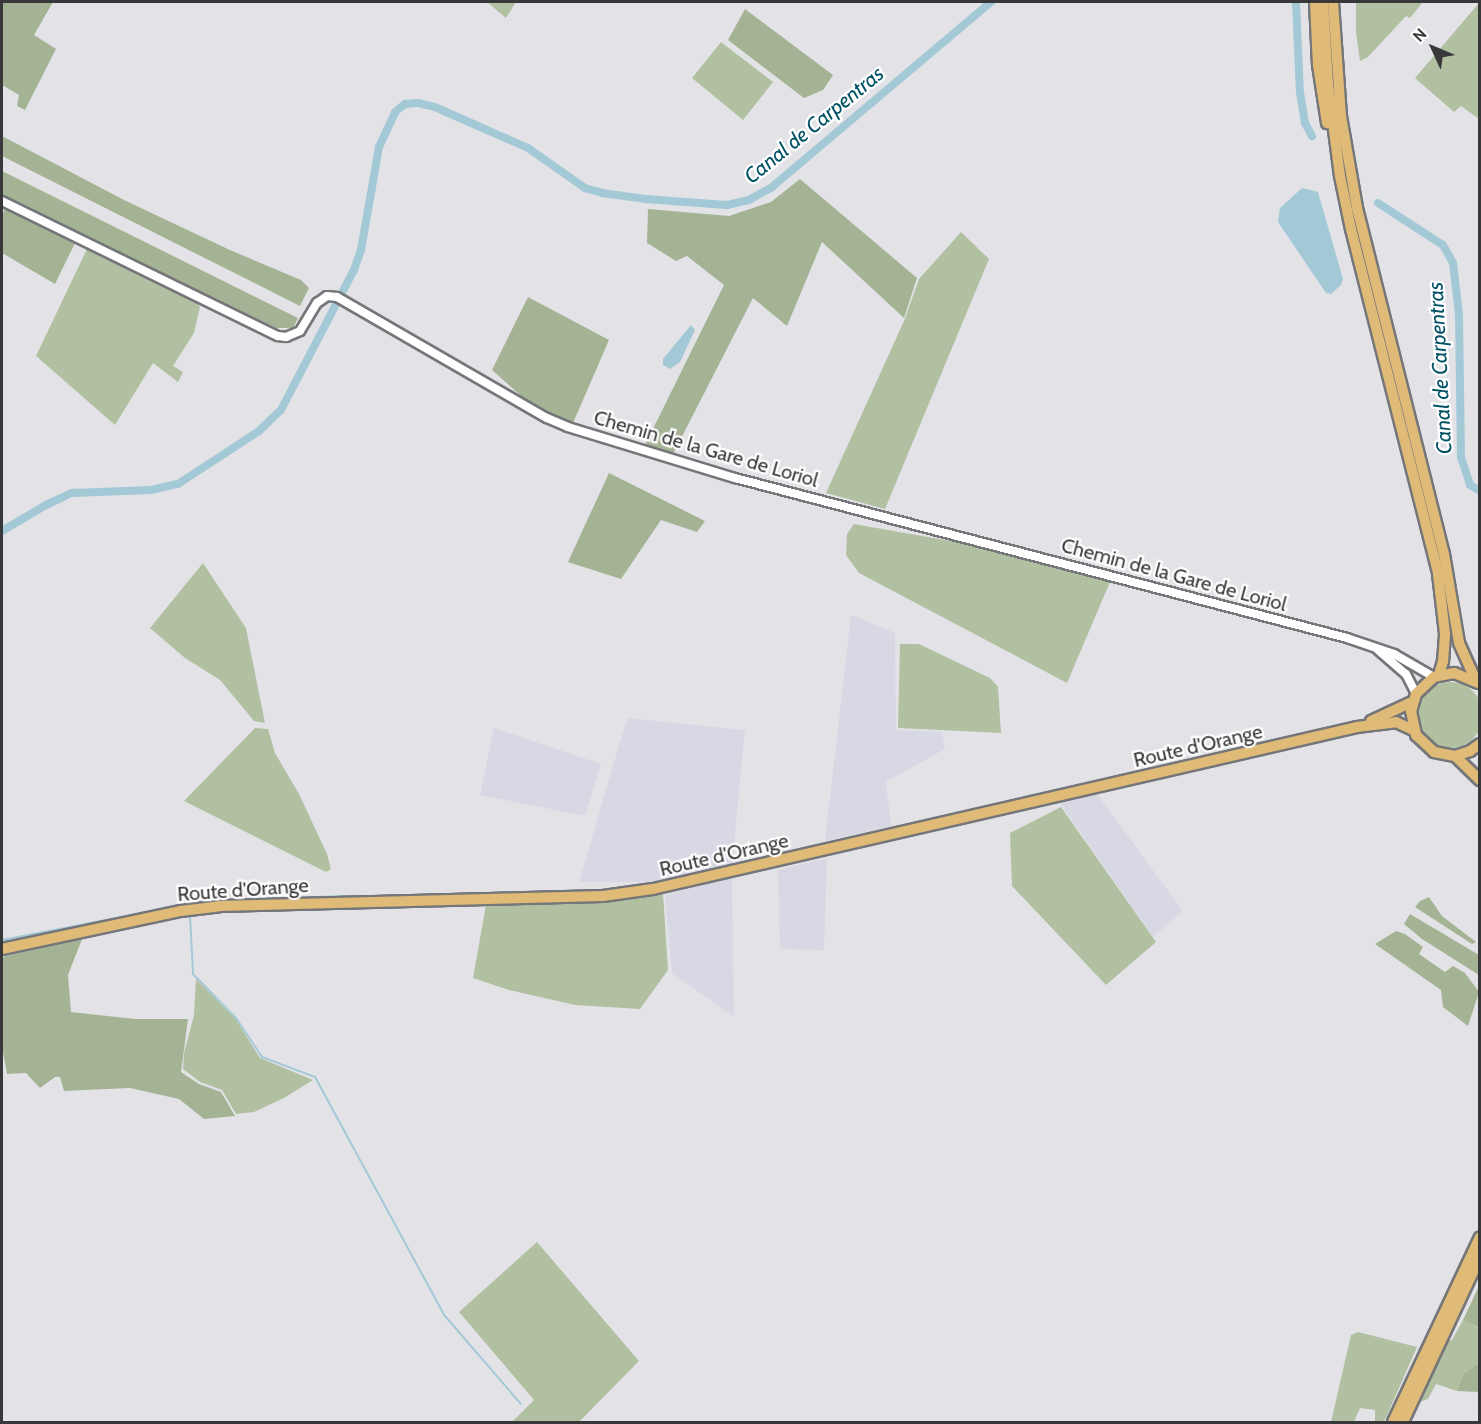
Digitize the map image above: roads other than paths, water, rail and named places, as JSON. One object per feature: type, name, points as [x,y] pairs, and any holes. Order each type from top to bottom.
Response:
[{"type":"main road","points":[[1315,2],[1324,112],[1351,229],[1438,574],[1445,634],[1443,661],[1436,676],[1462,674],[1476,679]]},
{"type":"main road","points":[[1323,2],[1327,76],[1336,156]]},
{"type":"main road","points":[[1333,2],[1337,77],[1357,208],[1444,554],[1459,643],[1476,679]]},
{"type":"main road","points":[[1337,77],[1340,2]]},
{"type":"main road","name":"Route d'Orange","points":[[1357,727],[1414,698],[1436,676]]},
{"type":"main road","points":[[1414,698],[1411,711],[1413,730],[1427,747],[1441,754],[1455,756],[1470,751],[1479,744]]},
{"type":"main road","name":"Route d'Orange","points":[[2,949],[181,910],[220,906],[603,896],[653,889],[1357,727],[1396,722],[1413,730]]},
{"type":"main road","points":[[1455,756],[1479,780]]},
{"type":"main road","points":[[1393,1422],[1479,1237]]},
{"type":"main road","points":[[1403,1422],[1479,1257]]},
{"type":"street","name":"Chemin de la Gare de Loriol","points":[[2,201],[278,336],[292,335],[304,325],[312,310],[323,297],[340,299],[547,418],[568,427],[735,478],[1347,638],[1394,654],[1436,676]]},
{"type":"street","name":"Chemin de la Gare de Loriol","points":[[1376,648],[1406,674],[1414,698]]},
{"type":"water","points":[[1302,188],[1318,192],[1343,279],[1341,285],[1331,294],[1326,293],[1278,222],[1280,208]]},
{"type":"water","points":[[691,325],[695,330],[680,362],[670,369],[663,365],[663,359]]},
{"type":"waterway","name":"Canal de Carpentras","points":[[2,531],[46,505],[72,493],[151,490],[178,484],[259,431],[281,410],[354,270],[361,250],[379,147],[395,112],[405,104],[418,103],[435,107],[528,148],[585,188],[602,193],[645,199],[727,205],[749,200],[772,187],[991,2]]},
{"type":"waterway","name":"Canal de Carpentras","points":[[1296,2],[1300,92],[1305,123],[1312,136]]},
{"type":"waterway","name":"Canal de Carpentras","points":[[1378,203],[1443,245],[1453,263],[1459,315],[1461,457],[1470,485],[1480,491]]},
{"type":"waterway","points":[[2,940],[205,901],[345,896]]},
{"type":"waterway","points":[[190,916],[193,974],[236,1018],[262,1057],[315,1077],[445,1316],[521,1404]]}]
